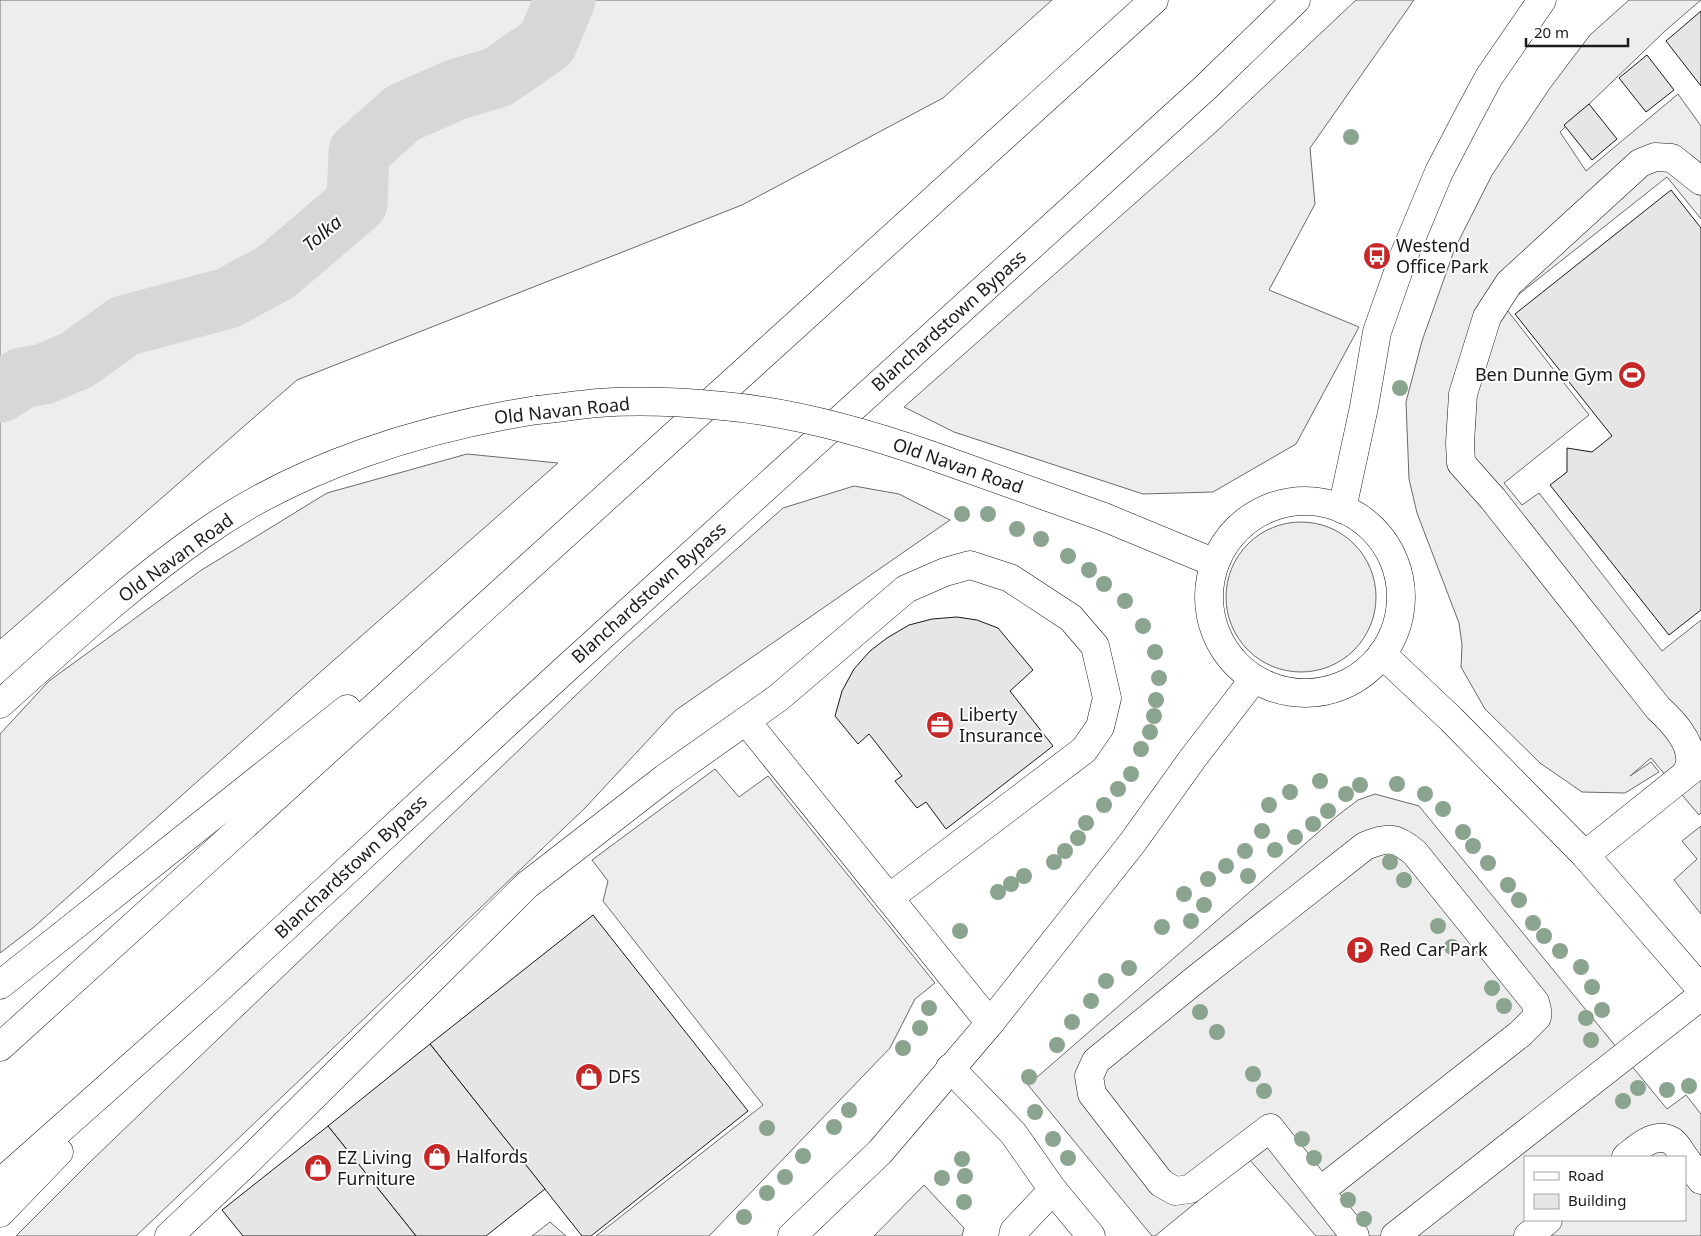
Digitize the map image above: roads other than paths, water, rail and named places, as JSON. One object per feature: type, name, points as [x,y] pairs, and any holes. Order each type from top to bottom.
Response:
[{"type":"main road","points":[[0,1047],[1154,0]]},
{"type":"main road","name":"Blanchardstown Bypass","points":[[0,1183],[214,993],[565,670],[1206,87],[1296,0]]},
{"type":"main road","points":[[1342,508],[1364,407],[1377,332],[1392,286],[1439,172],[1466,120],[1489,77],[1542,0]]},
{"type":"main road","points":[[0,985],[338,716],[774,322],[1063,81]]},
{"type":"main road","points":[[1585,855],[1694,768],[1690,762],[1686,741],[1671,720],[1658,708],[1493,499],[1461,463],[1460,443],[1463,394],[1487,318],[1509,282],[1640,164],[1655,157],[1672,158],[1701,181]]},
{"type":"main road","name":"Old Navan Road","points":[[0,704],[85,627],[150,574],[203,533],[255,502],[303,478],[358,455],[428,432],[494,417],[537,410],[600,403],[665,402],[724,406],[805,419],[890,441],[930,455],[1104,517],[1215,564]]},
{"type":"main road","points":[[1305,501],[1324,503],[1342,508],[1362,520],[1378,535],[1393,560],[1401,588],[1399,618],[1393,637],[1371,667],[1358,678],[1327,691],[1294,693],[1273,688],[1254,679],[1240,668],[1228,655],[1215,632],[1210,616],[1209,599],[1210,581],[1215,564],[1230,537],[1247,520],[1267,508],[1305,501]]},
{"type":"main road","points":[[169,1236],[247,1162],[527,885],[665,778],[778,698],[906,589],[945,572],[970,565],[1010,578],[1071,618],[1095,646],[1107,698],[1100,727],[1084,750],[889,898]]},
{"type":"main road","points":[[1382,654],[1451,719],[1585,855],[1701,988]]},
{"type":"main road","points":[[792,1236],[880,1152],[990,1023],[1127,849],[1193,758],[1254,679]]},
{"type":"main road","points":[[746,721],[990,1023]]},
{"type":"main road","points":[[1320,1191],[1520,1034],[1537,1018],[1538,1010],[1535,1002],[1415,853],[1395,839],[1382,839],[1365,846],[1096,1061],[1089,1076],[1092,1094],[1161,1183],[1175,1192],[1190,1189],[1270,1128],[1355,1236]]},
{"type":"main road","points":[[0,1213],[214,993]]},
{"type":"main road","points":[[1395,1236],[1701,996]]},
{"type":"main road","points":[[950,1068],[1012,1133],[1053,1190],[1090,1236]]},
{"type":"main road","points":[[1627,1156],[1644,1143],[1658,1137],[1673,1142],[1683,1156]]},
{"type":"main road","points":[[1686,1161],[1701,1180]]},
{"type":"main road","points":[[1013,1236],[1014,1231],[1053,1190]]},
{"type":"main road","points":[[1528,1236],[1547,1221]]},
{"type":"waterway","name":"Tolka","points":[[0,392],[22,378],[44,374],[77,360],[124,326],[228,298],[276,272],[357,203],[359,152],[403,113],[455,90],[498,77],[547,43],[565,0]]},
{"type":"place","name":"Westend Office Park","points":[[1377,256]]},
{"type":"place","name":"Ben Dunne Gym","points":[[1632,375]]},
{"type":"place","name":"Liberty Insurance","points":[[940,725]]},
{"type":"place","name":"Red Car Park","points":[[1360,950]]},
{"type":"place","name":"DFS","points":[[589,1077]]},
{"type":"place","name":"Halfords","points":[[437,1157]]},
{"type":"place","name":"EZ Living Furniture","points":[[318,1168]]}]
